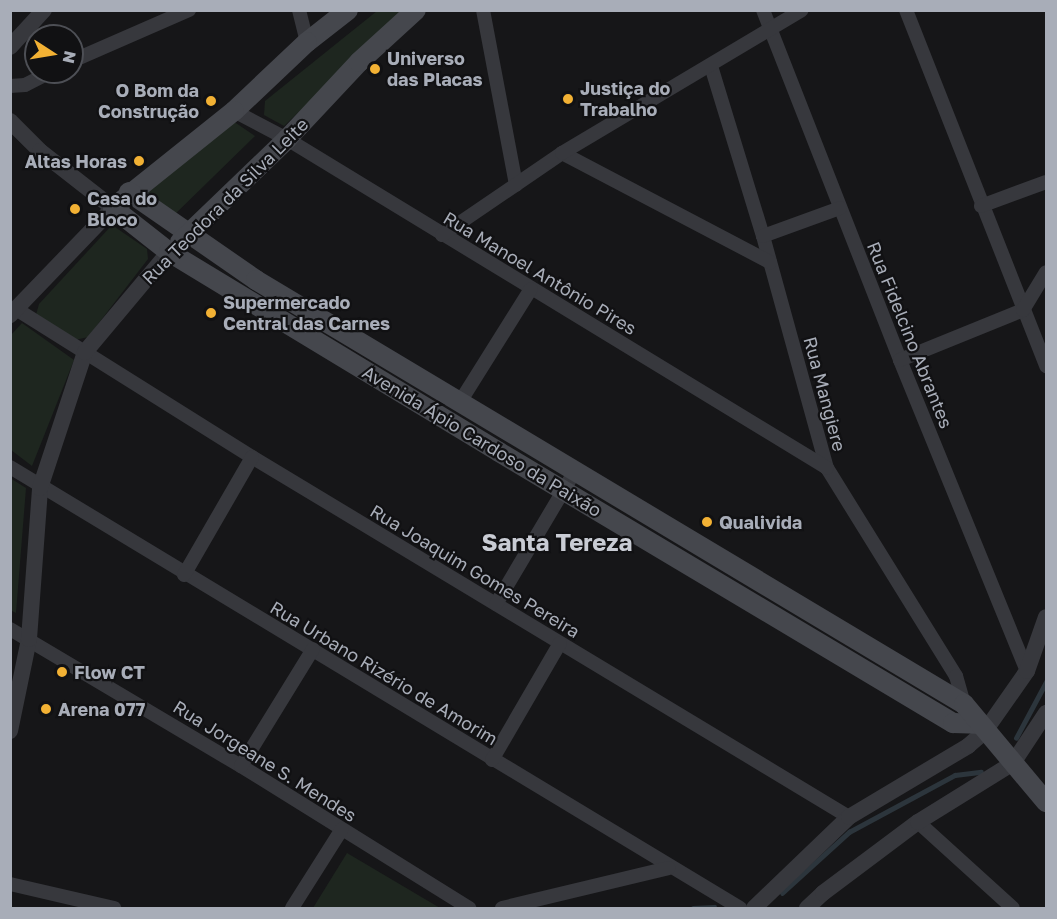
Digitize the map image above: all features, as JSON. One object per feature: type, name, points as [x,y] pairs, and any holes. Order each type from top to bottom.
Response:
[{"type":"main road","points":[[113,208],[129,192],[234,111],[331,17],[348,10]]},
{"type":"main road","name":"Rua Teodora da Silva Leite","points":[[169,252],[287,139],[359,62],[416,10]]},
{"type":"main road","name":"Avenida Ápio Cardoso da Paixão","points":[[129,192],[188,234],[460,402],[964,704],[981,728],[1047,802]]},
{"type":"main road","name":"Avenida Ápio Cardoso da Paixão","points":[[113,208],[169,252],[499,452],[953,723],[981,728]]},
{"type":"main road","points":[[499,452],[511,432]]},
{"type":"main road","points":[[734,592],[745,573]]},
{"type":"main road","points":[[953,723],[964,704]]},
{"type":"street","points":[[10,48],[44,10]]},
{"type":"street","points":[[84,56],[189,10]]},
{"type":"street","points":[[299,10],[307,42]]},
{"type":"street","points":[[483,10],[516,185]]},
{"type":"street","name":"Rua Fidelcino Abrantes","points":[[763,10],[900,360],[1027,671]]},
{"type":"street","points":[[442,235],[562,153],[802,10]]},
{"type":"street","points":[[906,10],[981,206],[1047,366]]},
{"type":"street","name":"Rua Mangiere","points":[[711,66],[763,236],[827,468],[956,676],[964,704]]},
{"type":"street","points":[[10,86],[27,84]]},
{"type":"street","name":"Rua Manoel Antônio Pires","points":[[234,111],[287,139],[827,468]]},
{"type":"street","name":"Avenida Ápio Cardoso da Paixão","points":[[10,121],[40,151],[113,208]]},
{"type":"street","points":[[562,153],[770,262]]},
{"type":"street","points":[[981,206],[1047,182]]},
{"type":"street","points":[[14,312],[113,208]]},
{"type":"street","points":[[763,236],[840,208]]},
{"type":"street","name":"Rua Teodora da Silva Leite","points":[[10,731],[29,639],[40,488],[85,352],[169,252]]},
{"type":"street","points":[[900,360],[1023,310],[1047,272]]},
{"type":"street","points":[[460,402],[531,289]]},
{"type":"street","name":"Rua Joaquim Gomes Pereira","points":[[14,312],[85,352],[252,457],[849,817]]},
{"type":"street","points":[[184,575],[252,457]]},
{"type":"street","name":"Rua Urbano Rizério de Amorim","points":[[10,467],[40,488],[313,649],[668,868],[740,909]]},
{"type":"street","points":[[496,604],[575,471]]},
{"type":"street","points":[[754,909],[849,817],[968,746],[1027,671],[1047,617]]},
{"type":"street","name":"Rua Jorgeane S. Mendes","points":[[10,628],[241,765],[469,909]]},
{"type":"street","points":[[492,760],[560,643]]},
{"type":"street","points":[[241,765],[313,649]]},
{"type":"street","points":[[807,909],[823,892],[918,822],[1013,763],[1047,713]]},
{"type":"street","points":[[918,822],[1013,909]]},
{"type":"street","points":[[292,909],[342,829]]},
{"type":"street","points":[[502,909],[668,868]]},
{"type":"street","points":[[10,884],[114,909]]},
{"type":"shaded area","points":[[377,11],[404,11],[284,126],[264,115],[265,101]]},
{"type":"shaded area","points":[[230,119],[255,136],[170,219],[133,193]]},
{"type":"shaded area","points":[[112,225],[147,249],[148,259],[88,337],[75,340],[36,315],[39,304]]},
{"type":"shaded area","points":[[22,323],[74,360],[32,466],[11,450],[11,335]]},
{"type":"shaded area","points":[[10,478],[26,488],[16,613],[10,610]]},
{"type":"shaded area","points":[[347,853],[440,908],[313,908]]},
{"type":"waterway","points":[[1016,738],[1046,682]]},
{"type":"waterway","points":[[782,893],[849,832],[955,775],[981,772]]},
{"type":"waterway","points":[[693,908],[714,907]]},
{"type":"place","name":"Universo das Placas","points":[[375,69]]},
{"type":"place","name":"Justiça do Trabalho","points":[[568,99]]},
{"type":"place","name":"O Bom da Construção","points":[[211,101]]},
{"type":"place","name":"Altas Horas","points":[[139,161]]},
{"type":"place","name":"Casa do Bloco","points":[[75,209]]},
{"type":"place","name":"Supermercado Central das Carnes","points":[[211,313]]},
{"type":"place","name":"Qualivida","points":[[707,522]]},
{"type":"place","name":"Flow CT","points":[[62,672]]},
{"type":"place","name":"Arena 077","points":[[46,709]]},
{"type":"district","name":"Santa Tereza","points":[[557,542]]}]
